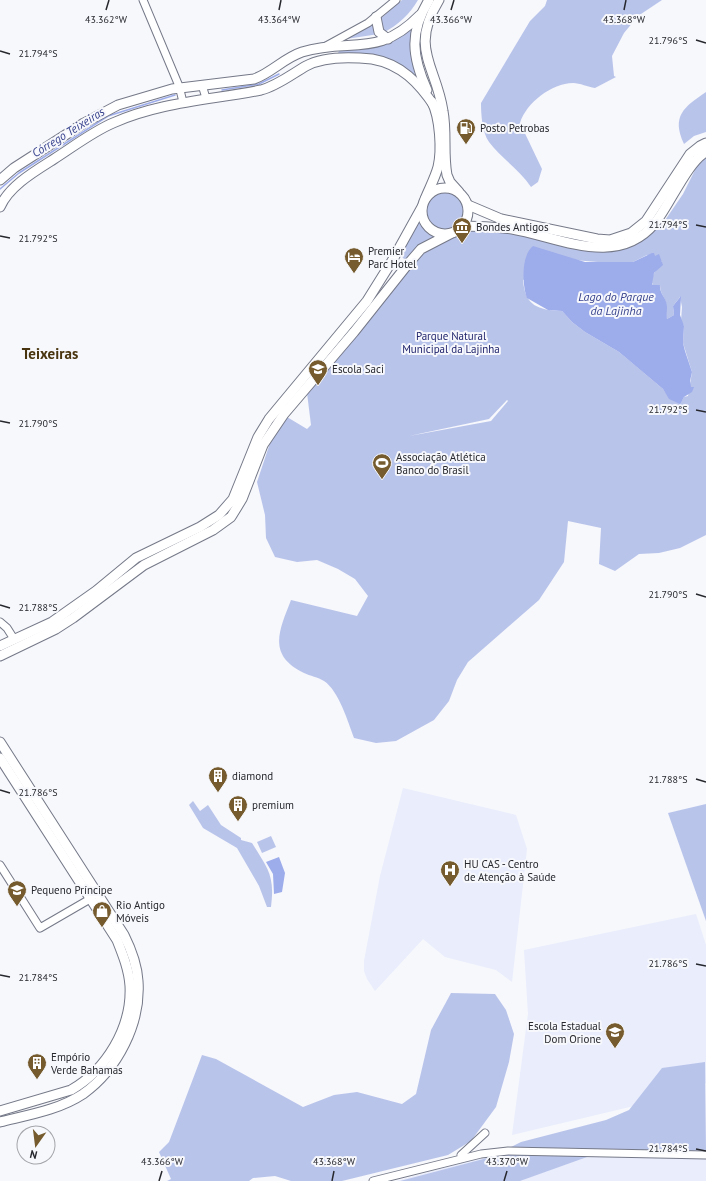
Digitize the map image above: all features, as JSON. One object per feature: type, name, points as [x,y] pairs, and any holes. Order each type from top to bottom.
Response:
[{"type":"main road","points":[[429,0],[416,25],[414,42],[416,56],[424,84],[435,107],[438,124],[438,166],[424,203],[422,214],[429,228],[442,234],[450,234]]},
{"type":"main road","points":[[439,0],[432,12],[427,26],[425,51],[443,109],[446,128],[446,167],[450,182],[468,205],[501,219],[591,238],[610,240],[622,237],[646,221],[690,154],[706,143]]},
{"type":"main road","points":[[0,180],[19,164],[105,111],[138,99],[180,88],[254,79],[266,75],[294,55],[324,47],[360,46],[388,39],[402,31],[420,15]]},
{"type":"main road","points":[[376,17],[379,32],[388,39]]},
{"type":"main road","points":[[292,74],[295,69],[306,62],[331,56],[335,53],[338,47]]},
{"type":"main road","points":[[0,207],[3,200],[24,180],[92,135],[123,119],[182,102],[262,90],[315,62],[355,58],[382,62],[400,69],[422,88],[435,107]]},
{"type":"main road","points":[[463,226],[512,230],[587,248],[608,248],[621,245],[636,240],[655,223],[695,162],[706,152]]},
{"type":"main road","points":[[0,646],[12,636],[52,622],[96,591],[136,558],[200,527],[227,508],[238,488],[258,437],[269,419],[367,301],[398,251],[429,194],[440,188],[453,189],[459,192]]},
{"type":"main road","points":[[0,656],[56,629],[144,565],[213,530],[231,517],[242,499],[264,445],[272,431],[303,390],[354,332],[421,249],[463,226],[468,216],[468,205]]},
{"type":"main road","points":[[398,251],[402,259],[408,264]]},
{"type":"main road","points":[[0,652],[12,646],[12,636]]},
{"type":"main road","points":[[0,742],[93,895],[117,940],[125,960],[130,998],[120,1035],[104,1062],[79,1085],[58,1095],[0,1111]]},
{"type":"main road","points":[[0,758],[93,895],[124,935],[137,970],[138,987],[135,1014],[125,1042],[112,1065],[84,1093],[57,1107],[0,1122]]},
{"type":"street","points":[[143,0],[180,88],[182,102]]},
{"type":"street","points":[[324,47],[376,17],[396,0]]},
{"type":"street","points":[[338,47],[342,38]]},
{"type":"street","points":[[202,85],[206,98]]},
{"type":"street","points":[[0,622],[12,636]]},
{"type":"street","points":[[0,865],[40,928],[93,895]]},
{"type":"street","points":[[461,1155],[485,1133]]},
{"type":"street","points":[[418,1169],[430,1163],[481,1150],[508,1148],[575,1153]]},
{"type":"street","points":[[373,1181],[489,1153],[508,1151],[706,1155]]},
{"type":"shaded area","name":"HU CAS - Centro de Atenção à Saúde","points":[[403,788],[516,815],[527,849],[512,982],[496,970],[445,957],[423,939],[375,991],[367,979],[364,971],[364,961],[380,876]]},
{"type":"shaded area","name":"Escola Estadual Dom Orione","points":[[696,914],[706,945],[706,1083],[638,1105],[512,1135],[528,1014],[524,950]]},
{"type":"shaded area","points":[[490,1155],[706,1157],[706,1181],[396,1181]]},
{"type":"green space","points":[[402,0],[418,0],[403,19],[383,33],[380,19]]},
{"type":"green space","points":[[547,0],[662,0],[638,16],[624,33],[612,56],[614,76],[616,77],[595,88],[573,83],[557,86],[541,96],[528,108],[520,123],[542,169],[538,182],[531,187],[489,142],[483,128],[481,103],[530,21],[545,6]]},
{"type":"green space","points":[[372,24],[379,34],[346,39]]},
{"type":"green space","points":[[413,26],[410,40],[415,75],[396,63],[336,56],[341,48],[362,48]]},
{"type":"green space","points":[[706,92],[706,132],[694,136],[684,144],[680,134],[679,119],[691,103]]},
{"type":"green space","name":"Parque Natural Municipal da Lajinha","points":[[706,156],[706,535],[680,548],[659,553],[639,554],[615,571],[599,564],[601,528],[568,521],[564,562],[539,600],[468,662],[457,680],[449,701],[434,720],[396,741],[376,743],[354,738],[339,699],[334,692],[324,681],[304,673],[292,666],[280,650],[279,641],[280,632],[291,600],[357,616],[368,596],[355,579],[338,569],[317,560],[297,562],[275,557],[266,538],[265,515],[257,482],[271,440],[287,417],[307,429],[311,425],[307,393],[419,257],[432,246],[453,234],[478,228],[620,249],[639,242],[659,225],[661,226],[683,194],[698,164]],"holes":[[[647,255],[658,257],[662,262],[653,275],[652,281],[653,285],[660,285],[661,292],[666,303],[667,319],[674,315],[673,306],[680,297],[682,307],[681,321],[684,326],[683,343],[692,372],[688,396],[684,397],[682,400],[670,399],[663,389],[619,352],[585,332],[572,322],[562,311],[540,308],[534,305],[530,301],[524,289],[523,280],[574,260],[609,263],[633,262]],[[507,400],[508,401],[491,421],[409,436],[489,419]]]},
{"type":"green space","points":[[441,190],[449,190],[457,193],[463,199],[466,211],[463,223],[457,229],[449,232],[441,232],[433,229],[427,223],[424,215],[424,207],[427,199],[433,193]]},
{"type":"green space","points":[[422,215],[430,229],[445,235],[408,262],[403,258],[399,251]]},
{"type":"green space","points":[[193,801],[200,811],[208,805],[221,825],[241,838],[241,840],[252,843],[269,873],[272,887],[271,907],[267,907],[259,886],[237,848],[203,828],[189,805]]},
{"type":"green space","points":[[706,804],[706,921],[668,813]]},
{"type":"green space","points":[[271,836],[276,847],[262,853],[257,842]]},
{"type":"green space","points":[[451,993],[495,994],[506,1010],[514,1034],[509,1062],[496,1107],[471,1141],[448,1155],[342,1181],[291,1181],[275,1176],[253,1178],[249,1181],[167,1181],[171,1179],[159,1152],[169,1142],[202,1055],[216,1059],[303,1107],[334,1095],[357,1092],[402,1104],[416,1094],[431,1030]]},
{"type":"green space","points":[[705,1062],[706,1150],[675,1152],[601,1152],[520,1181],[400,1181],[491,1157],[521,1142],[606,1120],[629,1110],[662,1068]]},
{"type":"water","name":"Lago do Parque da Lajinha","points":[[533,246],[585,262],[633,262],[652,253],[654,253],[655,256],[659,254],[663,265],[654,273],[652,284],[660,285],[667,304],[667,319],[674,315],[673,306],[681,296],[680,315],[684,326],[683,343],[692,372],[690,381],[691,387],[694,387],[692,392],[684,397],[680,404],[669,399],[663,389],[619,352],[585,332],[572,322],[562,311],[548,310],[527,298],[524,286],[524,270],[526,256]]},
{"type":"water","points":[[279,857],[285,873],[282,892],[274,894],[273,874],[266,862]]},
{"type":"waterway","name":"Córrego Teixeiras","points":[[222,90],[259,84],[279,74]]},
{"type":"waterway","name":"Córrego Teixeiras","points":[[0,189],[19,173],[108,116],[175,95]]},
{"type":"place","name":"Posto Petrobas","points":[[466,145]]},
{"type":"place","name":"Bondes Antigos","points":[[462,244]]},
{"type":"place","name":"Premier Parc Hotel","points":[[354,274]]},
{"type":"place","name":"Escola Saci","points":[[318,386]]},
{"type":"place","name":"Associação Atlética Banco do Brasil","points":[[382,480]]},
{"type":"place","name":"diamond","points":[[218,793]]},
{"type":"place","name":"premium","points":[[238,822]]},
{"type":"place","name":"HU CAS - Centro de Atenção à Saúde","points":[[450,887]]},
{"type":"place","name":"Pequeno Príncipe","points":[[17,907]]},
{"type":"place","name":"Rio Antigo Móveis","points":[[102,928]]},
{"type":"place","name":"Escola Estadual Dom Orione","points":[[615,1049]]},
{"type":"place","name":"Empório Verde Bahamas","points":[[37,1080]]},
{"type":"district","name":"Teixeiras","points":[[50,353]]}]
